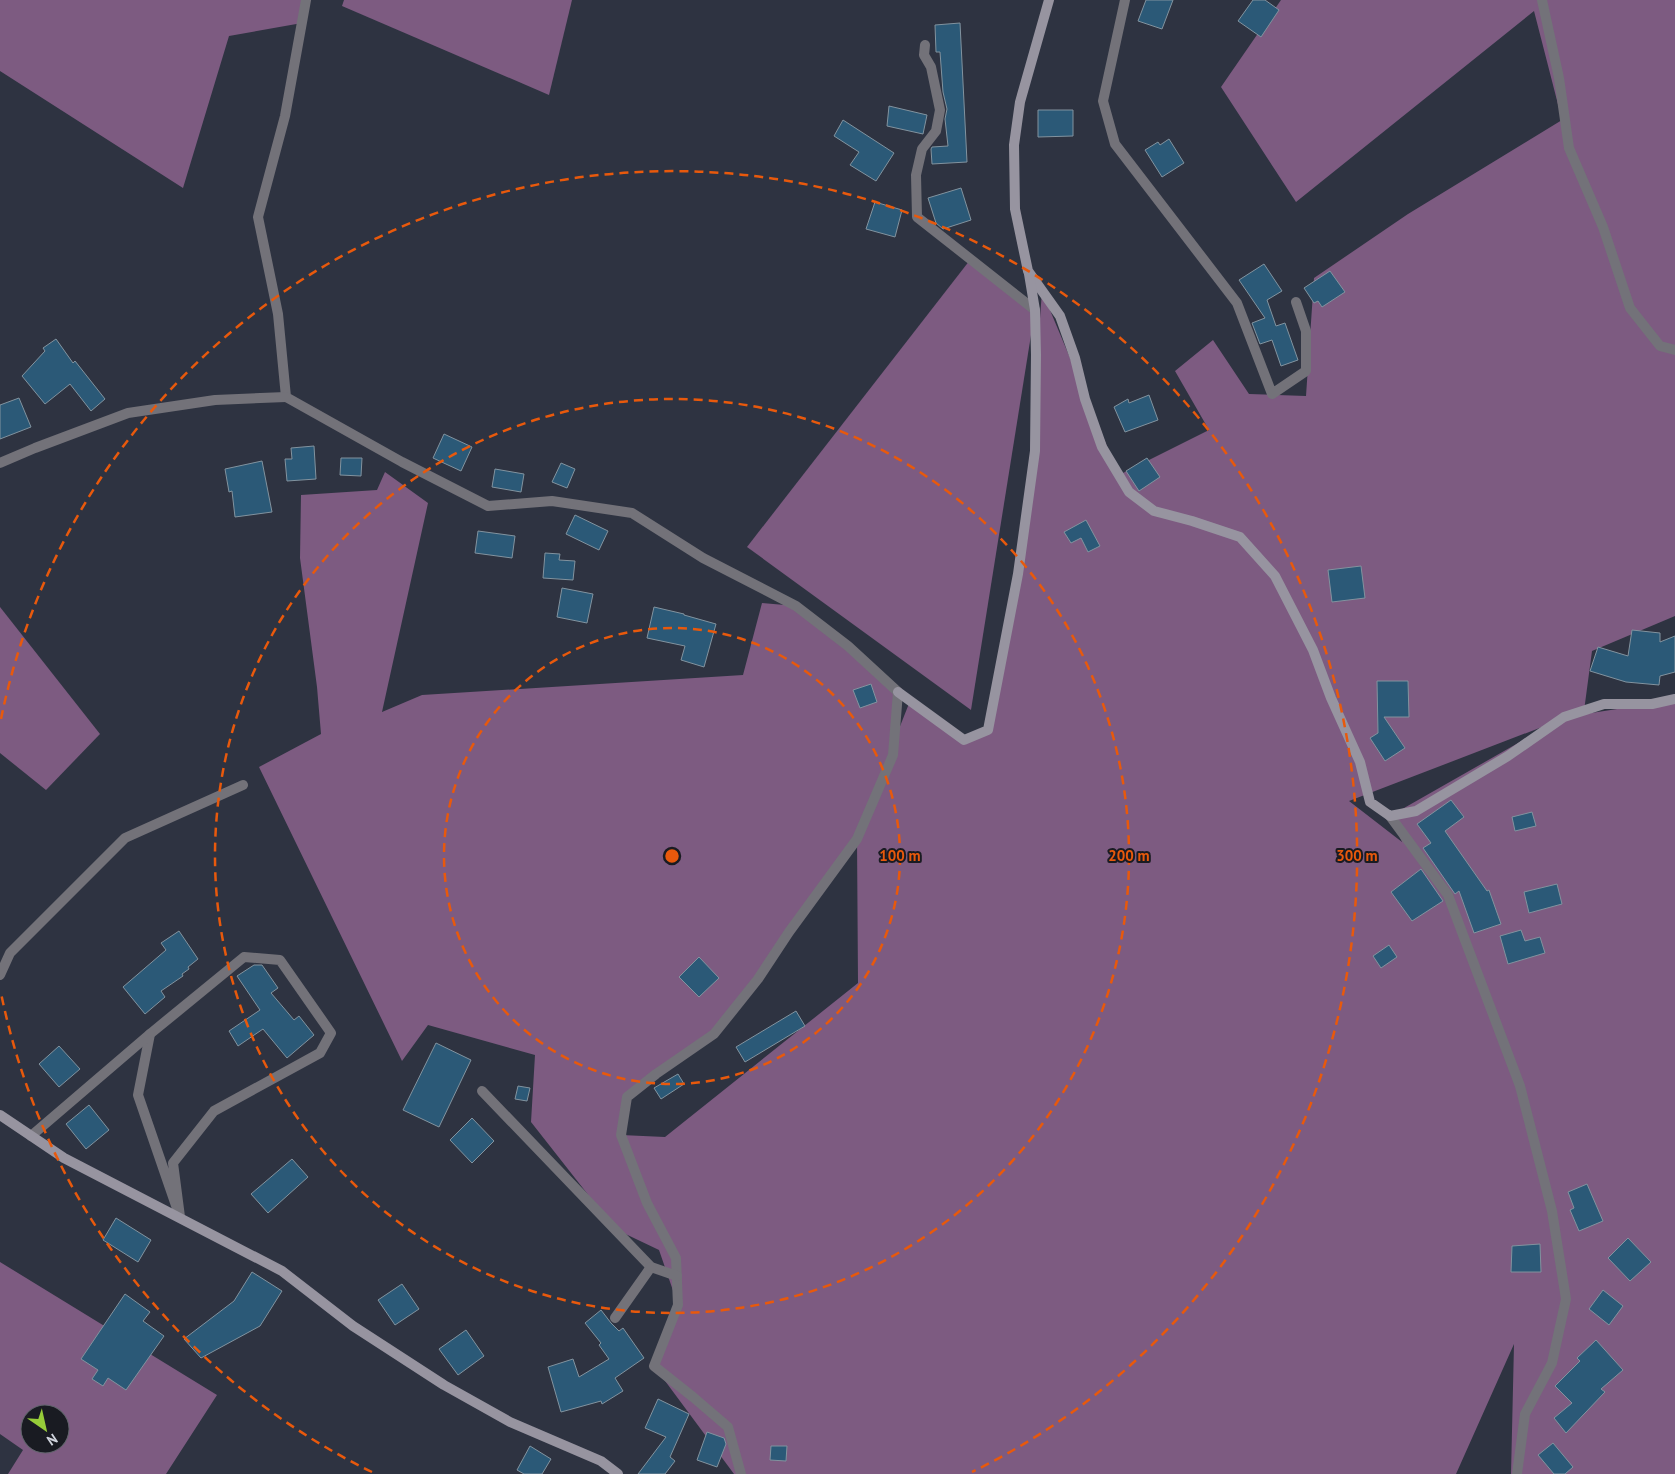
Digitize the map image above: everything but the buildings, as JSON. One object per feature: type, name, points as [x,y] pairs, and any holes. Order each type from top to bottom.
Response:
[{"type":"street","points":[[286,397],[278,314],[258,217],[285,116],[306,0]]},
{"type":"street","points":[[0,463],[128,413],[215,400],[286,397],[402,462],[488,506],[552,501],[632,513],[703,558],[796,606],[848,646],[898,692],[964,740],[988,730],[1018,574],[1035,452],[1035,310],[1015,209],[1014,145],[1020,102],[1049,0]]},
{"type":"street","points":[[1125,0],[1103,101],[1115,144],[1236,303],[1272,394],[1306,371],[1306,331],[1296,302]]},
{"type":"street","points":[[1542,0],[1559,78],[1569,148],[1603,227],[1630,308],[1660,346],[1675,350]]},
{"type":"street","points":[[925,45],[924,55],[931,67],[940,110],[936,131],[922,149],[916,175],[917,217],[1035,310]]},
{"type":"street","points":[[1028,271],[1060,316],[1075,358],[1085,399],[1102,447],[1129,492],[1154,511],[1240,537],[1275,576],[1313,650],[1331,698],[1360,762],[1370,802],[1390,816],[1448,895],[1520,1086],[1552,1211],[1566,1299],[1552,1363],[1525,1414],[1517,1474]]},
{"type":"street","points":[[741,1474],[728,1427],[694,1397],[654,1366],[678,1306],[676,1258],[646,1203],[621,1135],[627,1097],[656,1074],[714,1034],[758,979],[789,932],[857,839],[893,755],[898,692]]},
{"type":"street","points":[[1390,816],[1416,811],[1508,756],[1564,717],[1604,704],[1652,704],[1675,699]]},
{"type":"street","points":[[0,975],[10,953],[125,838],[244,785]]},
{"type":"street","points":[[31,1136],[150,1034],[244,957],[280,960],[331,1033],[320,1053],[214,1111],[173,1163],[180,1217]]},
{"type":"street","points":[[150,1034],[138,1095],[180,1217]]},
{"type":"street","points":[[482,1091],[651,1266],[677,1276]]},
{"type":"street","points":[[0,1115],[64,1158],[282,1271],[353,1326],[444,1385],[510,1422],[602,1461],[618,1474]]},
{"type":"street","points":[[616,1318],[651,1266]]},
{"type":"shaded area","points":[[0,0],[306,0],[302,23],[229,36],[183,188],[0,71]]},
{"type":"shaded area","points":[[344,0],[572,0],[549,95],[342,6]]},
{"type":"shaded area","points":[[1281,0],[1675,0],[1675,616],[1592,651],[1584,711],[1572,716],[1675,700],[1675,1474],[1511,1474],[1514,1344],[1456,1474],[734,1474],[654,1366],[678,1305],[659,1250],[615,1229],[531,1122],[535,1055],[428,1025],[402,1061],[259,767],[321,734],[317,687],[300,558],[301,495],[377,490],[385,472],[428,503],[382,712],[422,695],[743,675],[762,603],[796,606],[898,692],[895,739],[910,701],[964,740],[988,730],[1025,523],[1042,291],[1119,475],[1209,430],[1175,371],[1213,340],[1249,394],[1306,396],[1314,278],[1408,214],[1562,120],[1534,11],[1296,202],[1221,87]],"holes":[[[1555,722],[1390,816],[1402,842],[1349,801]],[[857,839],[858,983],[665,1137],[621,1135],[627,1097],[714,1034]]]},
{"type":"shaded area","points":[[970,260],[1035,310],[971,710],[747,547]]},
{"type":"shaded area","points":[[0,607],[100,734],[46,790],[0,753]]},
{"type":"shaded area","points":[[0,1262],[217,1395],[166,1474],[8,1474],[20,1454],[70,1454],[70,1404],[20,1404],[20,1448],[0,1434]]}]
